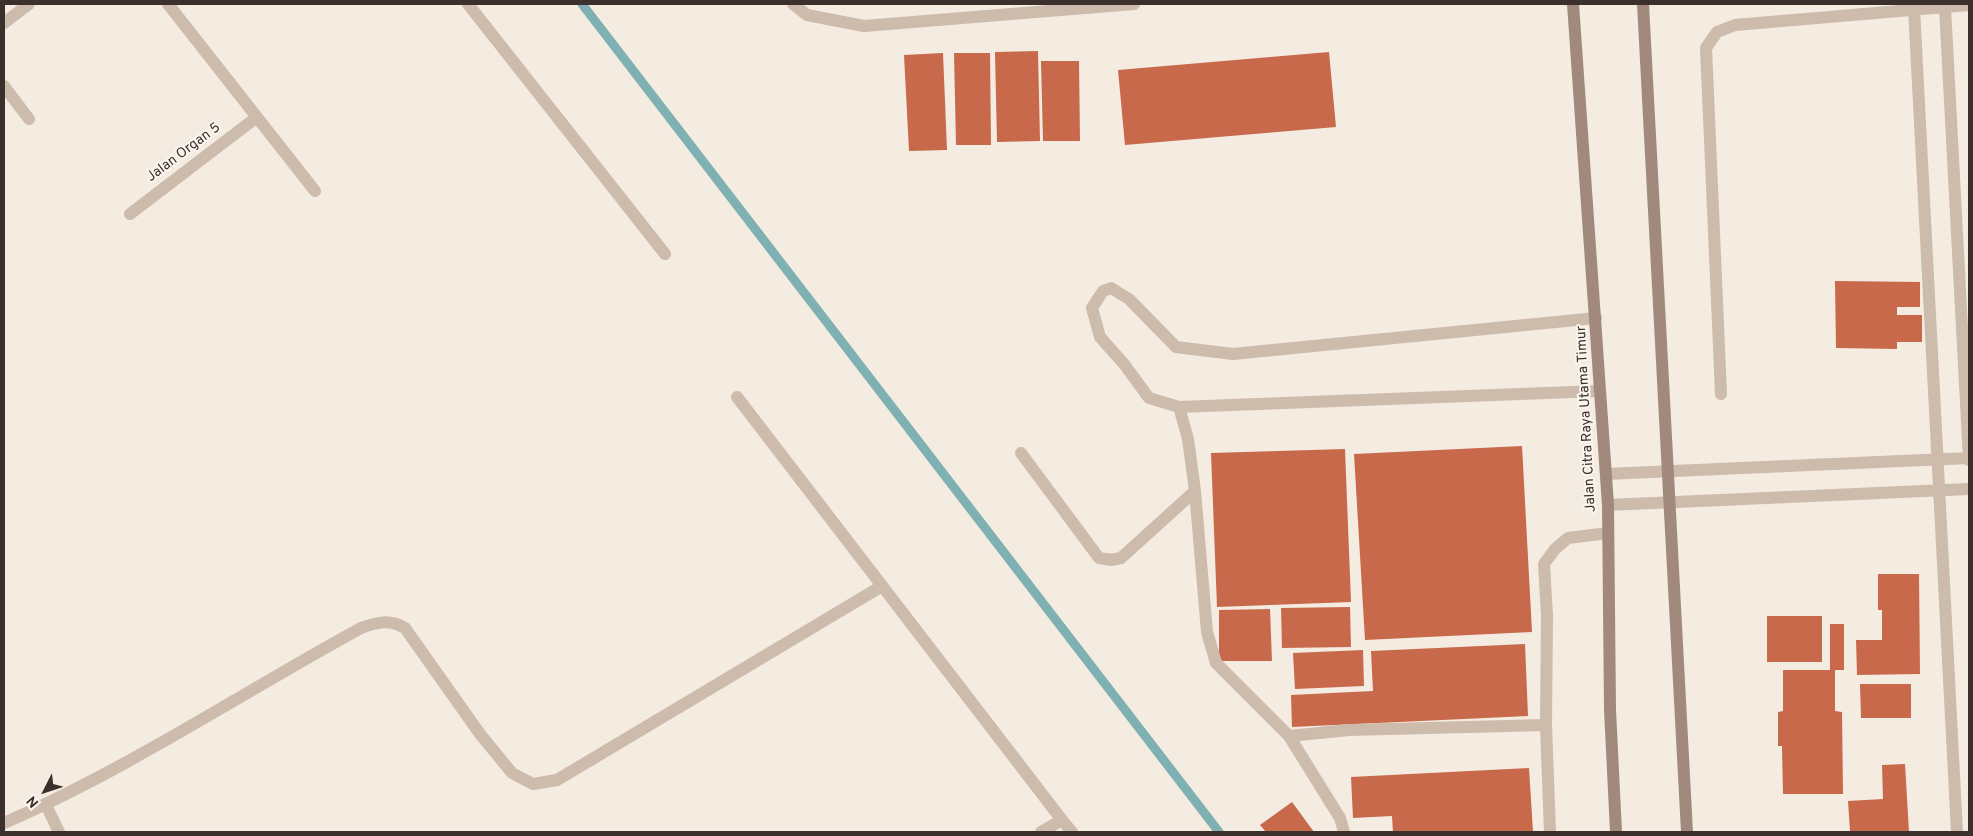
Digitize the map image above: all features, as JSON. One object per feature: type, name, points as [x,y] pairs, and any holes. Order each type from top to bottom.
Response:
[{"type":"main road","name":"Jalan Citra Raya Utama Timur","points":[[1573,4],[1608,506],[1610,710],[1616,832]]},
{"type":"main road","points":[[1643,4],[1687,832]]},
{"type":"street","points":[[4,23],[30,4]]},
{"type":"street","points":[[168,4],[315,191]]},
{"type":"street","points":[[468,4],[664,254]]},
{"type":"street","points":[[793,4],[807,15],[864,26],[1134,4]]},
{"type":"street","points":[[1721,394],[1706,48],[1716,32],[1735,25],[1914,8],[1969,5]]},
{"type":"street","points":[[1606,474],[1969,458],[1945,6]]},
{"type":"street","points":[[1914,8],[1957,832]]},
{"type":"street","points":[[4,86],[29,119]]},
{"type":"street","name":"Jalan Organ 5","points":[[130,214],[257,117]]},
{"type":"street","points":[[1596,318],[1233,354],[1176,347],[1129,299],[1111,288],[1103,291],[1092,308],[1100,337],[1124,364],[1149,398],[1179,407],[1599,391]]},
{"type":"street","points":[[737,396],[1072,832]]},
{"type":"street","points":[[1179,407],[1188,439],[1195,491],[1207,632],[1216,663],[1289,736],[1340,818],[1344,832]]},
{"type":"street","points":[[1021,452],[1100,558],[1111,560],[1121,558],[1195,491]]},
{"type":"street","points":[[1608,506],[1969,489]]},
{"type":"street","points":[[1550,832],[1546,725],[1547,616],[1544,564],[1555,549],[1568,538],[1608,533]]},
{"type":"street","points":[[4,823],[46,805],[164,742],[346,636],[361,628],[382,621],[394,622],[405,628],[480,734],[512,773],[533,784],[557,780],[882,586]]},
{"type":"street","points":[[1289,736],[1349,730],[1546,725]]},
{"type":"street","points":[[46,805],[59,832]]},
{"type":"street","points":[[1041,832],[1062,820]]},
{"type":"building","points":[[1038,51],[1040,141],[997,142],[995,52]]},
{"type":"building","points":[[1329,52],[1336,127],[1125,145],[1118,70]]},
{"type":"building","points":[[943,53],[947,150],[909,151],[904,55]]},
{"type":"building","points":[[954,53],[990,53],[991,145],[956,145]]},
{"type":"building","points":[[1041,61],[1079,61],[1080,141],[1043,141]]},
{"type":"building","points":[[1835,281],[1920,282],[1920,307],[1897,307],[1897,315],[1922,315],[1922,342],[1897,342],[1897,349],[1836,348]]},
{"type":"building","points":[[1522,446],[1532,632],[1365,640],[1354,454]]},
{"type":"building","points":[[1345,449],[1351,602],[1217,607],[1211,453]]},
{"type":"building","points":[[1878,574],[1919,574],[1920,674],[1857,675],[1856,640],[1882,640],[1882,610],[1878,610]]},
{"type":"building","points":[[1350,607],[1351,647],[1282,648],[1281,608]]},
{"type":"building","points":[[1270,609],[1272,661],[1219,661],[1219,610]]},
{"type":"building","points":[[1767,616],[1822,616],[1822,662],[1767,662]]},
{"type":"building","points":[[1830,624],[1844,624],[1844,670],[1835,670],[1835,711],[1842,712],[1843,794],[1783,794],[1782,746],[1778,746],[1778,712],[1783,711],[1783,670],[1830,670]]},
{"type":"building","points":[[1525,644],[1528,716],[1292,727],[1291,695],[1373,691],[1371,651]]},
{"type":"building","points":[[1363,650],[1364,686],[1295,689],[1293,653]]},
{"type":"building","points":[[1860,684],[1911,684],[1911,718],[1861,718]]},
{"type":"building","points":[[1905,764],[1909,832],[1850,831],[1848,801],[1883,799],[1882,765]]},
{"type":"building","points":[[1529,768],[1533,832],[1393,832],[1392,816],[1353,818],[1351,777]]},
{"type":"building","points":[[1292,802],[1314,832],[1266,832],[1260,825]]},
{"type":"waterway","points":[[582,4],[1219,832]]}]
